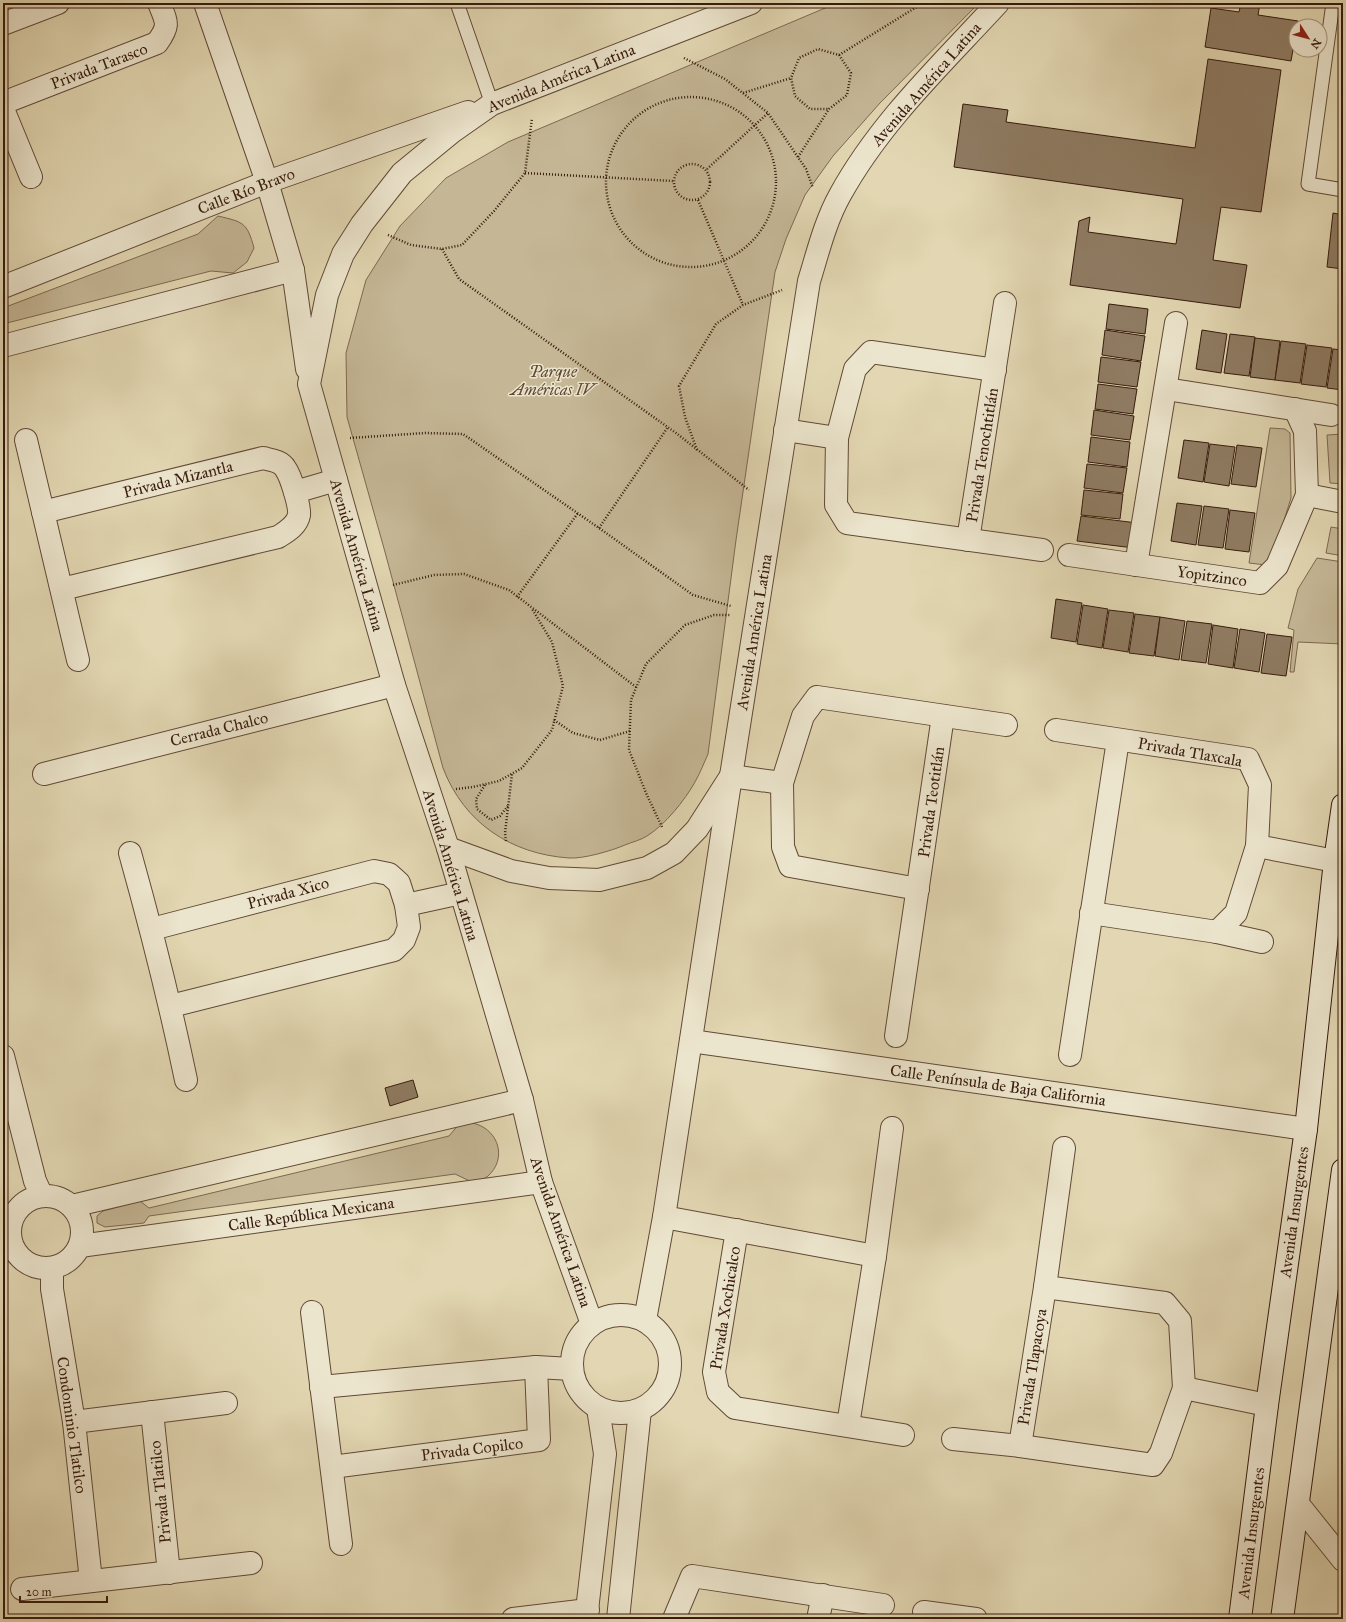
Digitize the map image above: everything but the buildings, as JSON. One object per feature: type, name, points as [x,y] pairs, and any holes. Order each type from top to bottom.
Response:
[{"type":"street","points":[[3,24],[58,3]]},
{"type":"street","points":[[205,3],[267,182],[293,270],[309,384]]},
{"type":"street","name":"Avenida América Latina","points":[[592,1324],[541,1182],[522,1100],[448,848],[428,792],[394,685],[309,384],[327,295],[343,254],[362,224],[402,172],[452,132],[492,104],[751,3]]},
{"type":"street","name":"Avenida América Latina","points":[[645,1320],[664,1217],[731,776],[809,281],[826,226],[840,196],[864,156],[904,104],[998,3]]},
{"type":"street","name":"Privada Tarasco","points":[[3,103],[157,43],[165,32],[167,21],[163,4]]},
{"type":"street","name":"Calle Río Bravo","points":[[3,287],[267,182],[492,104]]},
{"type":"street","points":[[3,110],[31,177]]},
{"type":"street","points":[[3,346],[293,270]]},
{"type":"street","name":"Privada Tenochtitlán","points":[[968,540],[1005,303]]},
{"type":"street","points":[[1136,565],[1176,323]]},
{"type":"street","name":"Privada Tenochtitlán","points":[[995,370],[870,352],[855,369],[836,438],[836,505],[848,522],[1042,550]]},
{"type":"street","points":[[1166,389],[1331,415]]},
{"type":"street","name":"Yopitzinco","points":[[1069,554],[1260,583],[1277,566],[1308,496],[1305,431],[1295,409]]},
{"type":"street","points":[[785,430],[836,438]]},
{"type":"street","points":[[26,440],[78,660]]},
{"type":"street","name":"Privada Mizantla","points":[[43,512],[263,458],[274,460],[285,467],[295,492],[299,516],[292,528],[278,537],[62,589]]},
{"type":"street","points":[[295,492],[336,480]]},
{"type":"street","points":[[1308,496],[1343,502]]},
{"type":"street","name":"Cerrada Chalco","points":[[44,774],[394,685]]},
{"type":"street","points":[[918,888],[790,866],[784,848],[782,783],[803,716],[817,697],[1006,725]]},
{"type":"street","name":"Privada Teotitlán","points":[[896,1036],[943,716]]},
{"type":"street","name":"Privada Tlaxcala","points":[[1056,730],[1248,759],[1260,785],[1257,846],[1236,913],[1217,932]]},
{"type":"street","name":"Privada Tlaxcala","points":[[1070,1055],[1118,740]]},
{"type":"street","points":[[448,848],[511,871],[549,878],[599,880],[647,868],[674,853],[697,829],[731,776],[782,783]]},
{"type":"street","name":"Avenida Insurgentes","points":[[1240,1619],[1267,1405],[1306,1129],[1335,861],[1343,804]]},
{"type":"street","points":[[1257,846],[1335,861]]},
{"type":"street","points":[[130,853],[152,929],[171,1006],[186,1080]]},
{"type":"street","name":"Privada Xico","points":[[152,929],[374,871],[389,874],[399,883],[406,905],[409,927],[404,940],[394,950],[171,1006]]},
{"type":"street","points":[[406,905],[461,893]]},
{"type":"street","points":[[1091,913],[1217,932],[1262,942]]},
{"type":"street","name":"Calle Península de Baja California","points":[[691,1041],[1306,1129]]},
{"type":"street","points":[[3,1056],[35,1181],[42,1196]]},
{"type":"street","points":[[72,1206],[522,1100]]},
{"type":"street","points":[[848,1426],[875,1256],[892,1128]]},
{"type":"street","name":"Privada Tlapacoya","points":[[1020,1446],[1045,1287],[1064,1148]]},
{"type":"street","points":[[1282,1619],[1298,1504],[1338,1257],[1343,1170]]},
{"type":"street","name":"Calle República Mexicana","points":[[80,1246],[541,1182]]},
{"type":"street","points":[[50,1195],[63,1199],[72,1206],[79,1215],[83,1225],[83,1235],[80,1246],[73,1257],[64,1264],[52,1268],[39,1268],[28,1264],[18,1256],[12,1245],[10,1233],[12,1220],[18,1209],[26,1201],[50,1195]]},
{"type":"street","points":[[664,1217],[875,1256]]},
{"type":"street","name":"Privada Xochicalco","points":[[737,1230],[714,1372],[718,1392],[735,1408],[903,1435]]},
{"type":"street","name":"Condominio Tlatilco","points":[[52,1268],[52,1289],[74,1422],[91,1581]]},
{"type":"street","name":"Privada Tlapacoya","points":[[953,1439],[1020,1446],[1153,1465],[1161,1453],[1184,1388],[1180,1321],[1165,1303],[1045,1287]]},
{"type":"street","points":[[312,1312],[342,1544]]},
{"type":"street","points":[[618,1314],[632,1315],[645,1320],[658,1330],[667,1343],[671,1358],[669,1374],[664,1389],[654,1401],[640,1410],[626,1413],[611,1413],[598,1408],[585,1398],[576,1385],[572,1369],[572,1357],[576,1344],[583,1333],[592,1324],[605,1317],[618,1314]]},
{"type":"street","points":[[322,1387],[536,1367],[572,1369]]},
{"type":"street","name":"Privada Copilco","points":[[332,1467],[539,1440],[536,1367]]},
{"type":"street","points":[[1184,1388],[1267,1405]]},
{"type":"street","points":[[74,1422],[226,1403]]},
{"type":"street","points":[[513,1619],[587,1615],[606,1454],[598,1408]]},
{"type":"street","points":[[618,1619],[640,1410]]},
{"type":"street","name":"Privada Tlatilco","points":[[152,1412],[169,1573]]},
{"type":"street","points":[[1298,1504],[1343,1560]]},
{"type":"street","points":[[22,1589],[251,1563]]},
{"type":"street","points":[[674,1619],[692,1576],[884,1605]]},
{"type":"street","points":[[818,1619],[823,1595]]},
{"type":"street","points":[[924,1612],[976,1619]]},
{"type":"lane","points":[[457,3],[492,104]]},
{"type":"lane","points":[[1333,3],[1308,184],[1343,190]]},
{"type":"path","points":[[839,55],[923,3]]},
{"type":"path","points":[[652,42],[725,79],[768,113],[806,169],[826,226]]},
{"type":"path","points":[[798,157],[829,110],[847,95],[851,73],[839,55],[818,49],[799,58],[790,78],[795,96],[810,109],[829,110]]},
{"type":"path","points":[[743,93],[790,78]]},
{"type":"path","points":[[362,224],[411,245],[442,249],[462,245],[494,211],[525,173],[535,87]]},
{"type":"path","points":[[677,97],[706,97],[733,107],[756,125],[772,152],[777,184],[770,216],[752,243],[725,261],[691,268],[657,261],[628,241],[610,212],[606,177],[612,149],[628,124],[650,106],[677,97]]},
{"type":"path","points":[[707,169],[768,113]]},
{"type":"path","points":[[694,163],[707,169],[711,181],[708,192],[698,200],[686,200],[676,193],[673,181],[680,167],[694,163]]},
{"type":"path","points":[[525,173],[673,181]]},
{"type":"path","points":[[698,200],[743,305]]},
{"type":"path","points":[[442,249],[459,279],[668,427],[773,508]]},
{"type":"path","points":[[697,450],[685,417],[679,386],[716,324],[743,305],[809,281]]},
{"type":"path","points":[[599,528],[668,427]]},
{"type":"path","points":[[324,439],[425,433],[463,434],[578,513],[693,595],[757,614]]},
{"type":"path","points":[[517,597],[578,513]]},
{"type":"path","points":[[367,592],[434,575],[464,574],[509,590],[636,687]]},
{"type":"path","points":[[428,792],[473,788],[499,781],[522,768],[552,730],[564,686],[552,642],[531,607]]},
{"type":"path","points":[[674,853],[646,793],[629,750],[631,700],[646,664],[685,625],[714,615],[757,614]]},
{"type":"path","points":[[554,720],[573,732],[600,740],[630,731]]},
{"type":"path","points":[[511,871],[505,833],[512,774]]},
{"type":"path","points":[[485,785],[476,799],[477,808],[490,820],[500,816],[508,806]]},
{"type":"green space","name":"Parque Américas IV","points":[[837,3],[979,3],[880,103],[833,156],[805,195],[786,239],[775,272],[736,540],[708,754],[697,779],[674,812],[654,831],[642,839],[605,852],[575,858],[548,855],[528,850],[509,842],[492,832],[477,820],[463,805],[443,768],[347,417],[346,353],[366,280],[400,226],[446,178],[508,142]]},
{"type":"green space","points":[[218,216],[243,224],[249,233],[254,248],[247,262],[233,273],[211,271],[3,324],[3,308],[198,234]]},
{"type":"green space","points":[[1270,428],[1285,429],[1290,433],[1291,498],[1272,559],[1266,565],[1249,563]]},
{"type":"green space","points":[[1343,434],[1343,484],[1330,483],[1327,435]]},
{"type":"green space","points":[[1331,527],[1343,529],[1343,556],[1326,553]]},
{"type":"green space","points":[[1317,558],[1343,562],[1343,644],[1298,642],[1294,672],[1290,672],[1294,630],[1288,628],[1298,589]]},
{"type":"green space","points":[[460,1123],[472,1123],[484,1128],[495,1139],[498,1146],[499,1154],[494,1169],[487,1177],[474,1183],[455,1174],[149,1216],[144,1223],[105,1227],[97,1223],[97,1216],[103,1211],[140,1201],[149,1208],[449,1136]]}]
